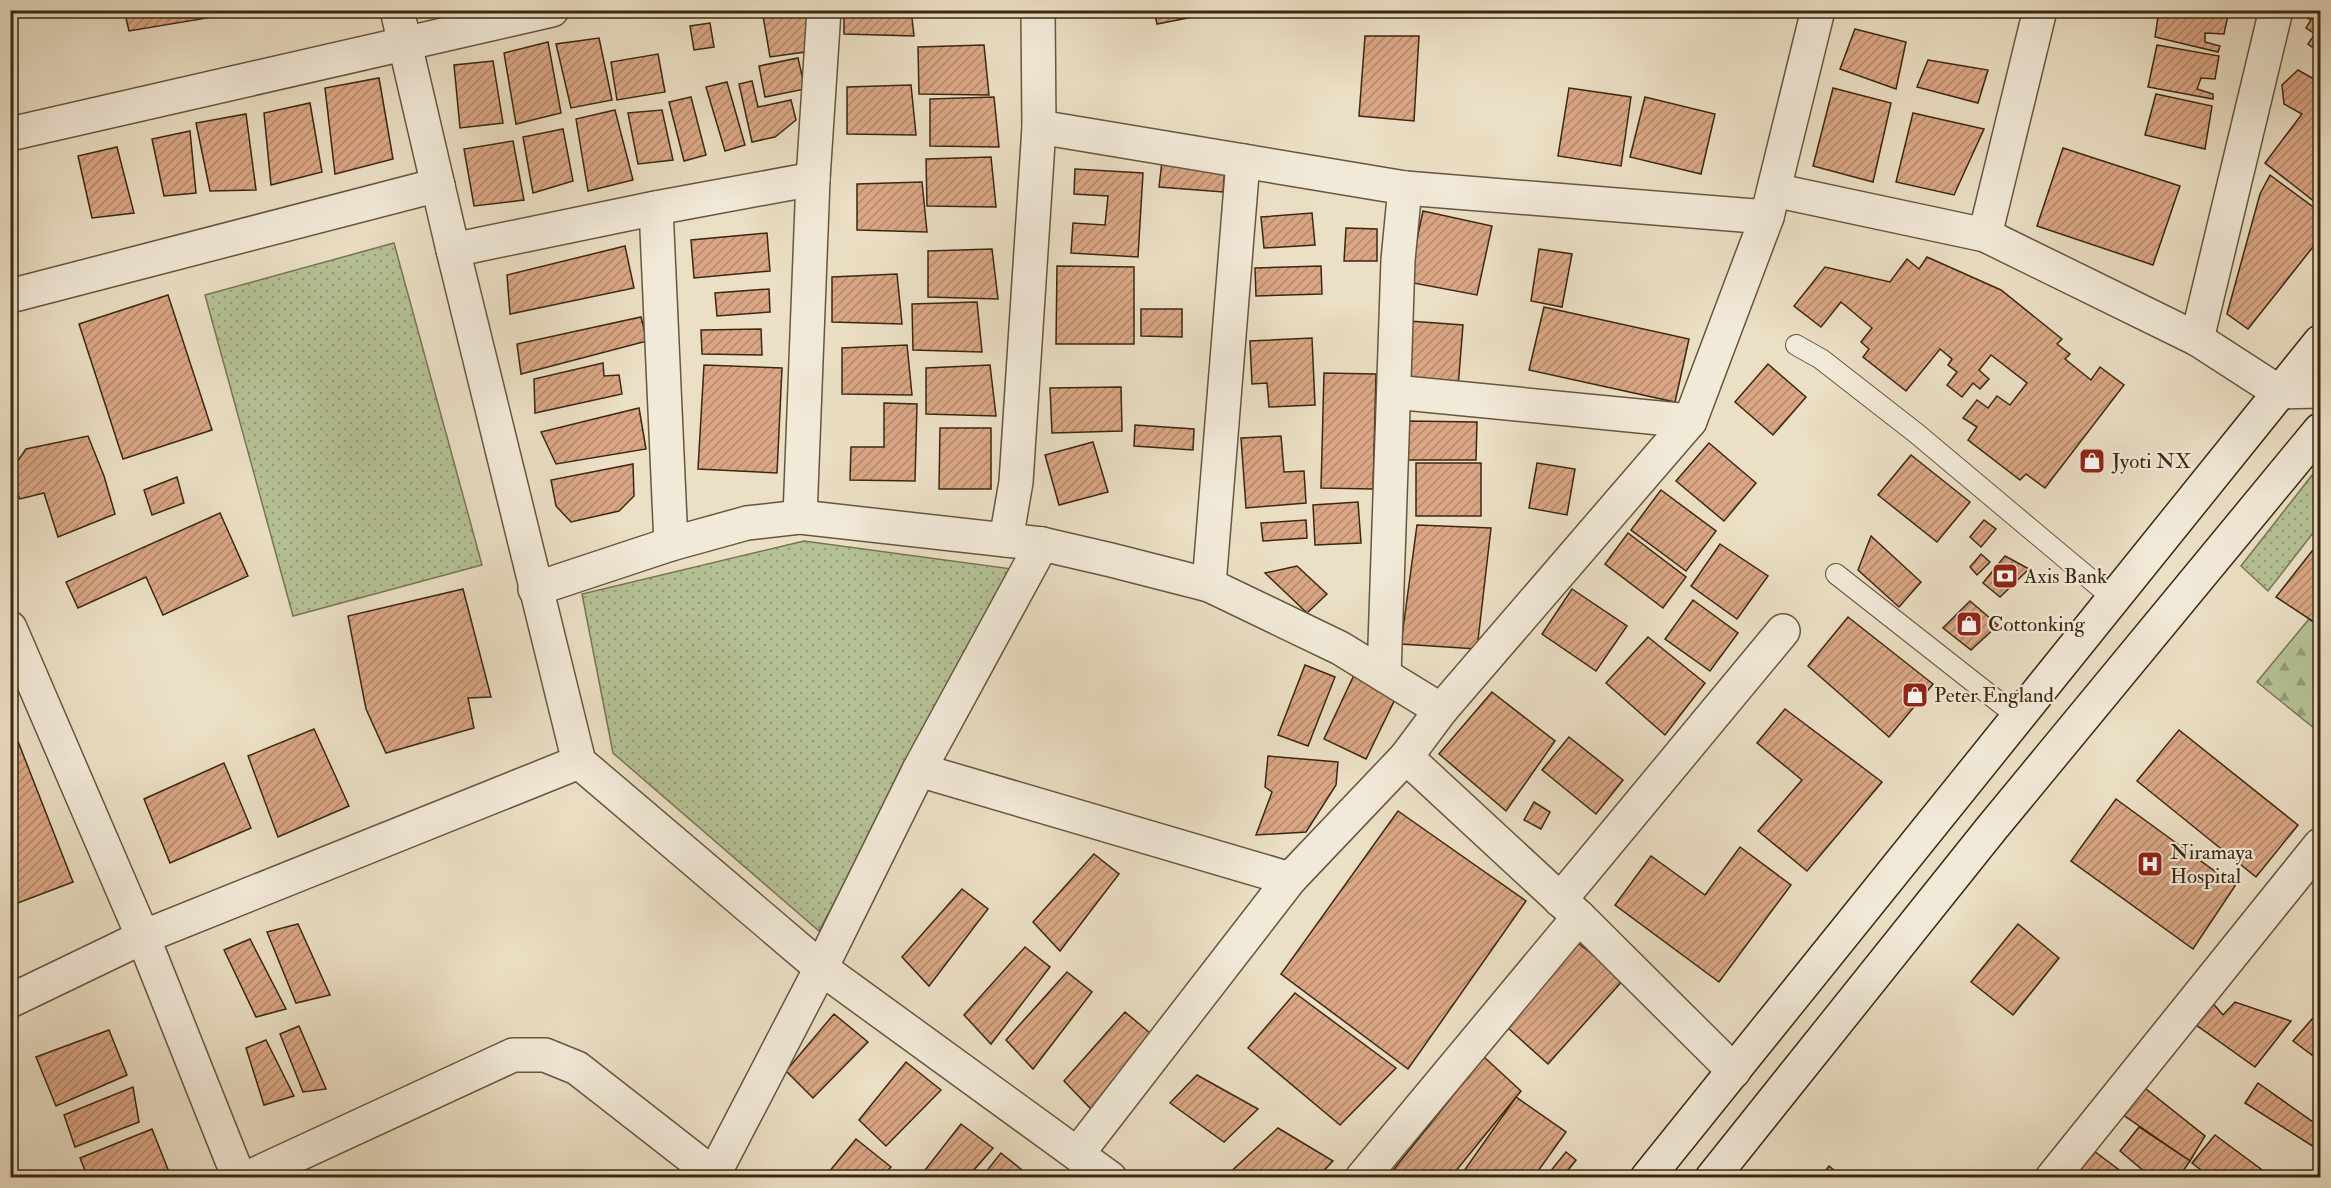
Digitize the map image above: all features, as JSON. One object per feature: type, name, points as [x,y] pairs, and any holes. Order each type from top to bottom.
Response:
[{"type":"street","points":[[397,10],[535,589],[579,762],[821,968],[1110,1178]]},
{"type":"street","points":[[10,134],[552,10]]},
{"type":"street","points":[[800,517],[813,178],[824,10]]},
{"type":"street","points":[[1006,540],[1016,482],[1039,127],[1038,10]]},
{"type":"street","points":[[1078,1154],[1290,879],[1406,757],[1441,710],[1690,421],[1771,204],[1818,10]]},
{"type":"street","points":[[1985,235],[2040,10]]},
{"type":"street","points":[[2197,339],[2276,10]]},
{"type":"street","points":[[1039,127],[1405,188],[1771,204],[1985,235],[2197,339],[2279,392],[2320,391]]},
{"type":"street","points":[[1209,585],[1244,161]]},
{"type":"street","points":[[453,250],[813,178]]},
{"type":"street","points":[[10,296],[438,185]]},
{"type":"street","points":[[1384,675],[1398,260],[1405,188]]},
{"type":"street","points":[[656,208],[671,544]]},
{"type":"street","points":[[1647,1178],[2320,342]]},
{"type":"street","points":[[1394,392],[1690,421]]},
{"type":"street","points":[[1712,1178],[1983,838],[2320,430]]},
{"type":"street","points":[[535,589],[671,544],[747,523],[800,517],[1042,544],[1209,585],[1340,648],[1441,710]]},
{"type":"street","points":[[247,1178],[513,1055],[545,1055],[577,1068],[713,1176],[920,770],[1042,544]]},
{"type":"street","points":[[10,628],[143,937],[239,1178]]},
{"type":"street","points":[[1362,1178],[1783,631]]},
{"type":"street","points":[[1406,757],[1569,908],[1734,1071]]},
{"type":"street","points":[[10,1001],[143,937],[579,762]]},
{"type":"street","points":[[920,770],[1290,879]]},
{"type":"street","points":[[2052,1178],[2315,863]]},
{"type":"lane","points":[[1796,345],[1821,359],[1916,434],[2114,599]]},
{"type":"lane","points":[[1836,574],[2018,717]]},
{"type":"green space","points":[[394,243],[482,565],[293,616],[205,295]]},
{"type":"green space","points":[[2320,465],[2320,524],[2268,591],[2241,566]]},
{"type":"green space","points":[[804,541],[1012,569],[819,931],[613,753],[582,594]]},
{"type":"green space","points":[[2309,619],[2320,626],[2320,733],[2257,682]]},
{"type":"building","points":[[124,10],[218,10],[219,16],[129,31]]},
{"type":"building","points":[[762,10],[807,10],[812,51],[770,57]]},
{"type":"building","points":[[844,10],[911,10],[914,36],[844,34]]},
{"type":"building","points":[[1154,10],[1228,10],[1157,24]]},
{"type":"building","points":[[2159,10],[2229,10],[2224,34],[2205,33],[2205,42],[2220,46],[2218,52],[2155,37]]},
{"type":"building","points":[[2307,10],[2320,10],[2320,53],[2308,44],[2315,34],[2306,28],[2311,20],[2303,15]]},
{"type":"building","points":[[710,23],[714,47],[694,50],[690,26]]},
{"type":"building","points":[[1855,29],[1906,42],[1896,89],[1840,69]]},
{"type":"building","points":[[1365,36],[1419,36],[1414,121],[1359,116]]},
{"type":"building","points":[[599,38],[612,100],[571,108],[556,44]]},
{"type":"building","points":[[548,42],[561,113],[516,124],[504,53]]},
{"type":"building","points":[[984,45],[989,95],[919,94],[918,47]]},
{"type":"building","points":[[2157,45],[2219,56],[2215,79],[2201,78],[2197,89],[2213,94],[2213,99],[2148,87]]},
{"type":"building","points":[[658,54],[665,92],[617,100],[611,62]]},
{"type":"building","points":[[798,58],[805,89],[765,97],[759,66]]},
{"type":"building","points":[[1928,60],[1988,70],[1978,103],[1917,87]]},
{"type":"building","points":[[493,61],[503,123],[460,128],[454,65]]},
{"type":"building","points":[[2298,70],[2314,79],[2320,100],[2320,206],[2265,163],[2302,114],[2284,104],[2282,85]]},
{"type":"building","points":[[379,78],[393,159],[335,174],[325,88]]},
{"type":"building","points":[[752,81],[758,107],[791,100],[796,120],[775,137],[752,142],[739,84]]},
{"type":"building","points":[[727,82],[745,145],[725,151],[706,87]]},
{"type":"building","points":[[911,85],[916,135],[847,134],[847,87]]},
{"type":"building","points":[[1569,88],[1631,97],[1621,166],[1558,156]]},
{"type":"building","points":[[1833,88],[1891,103],[1873,182],[1813,166]]},
{"type":"building","points":[[2156,94],[2212,106],[2205,149],[2145,135]]},
{"type":"building","points":[[691,97],[706,155],[684,161],[669,102]]},
{"type":"building","points":[[994,97],[999,147],[930,146],[930,99]]},
{"type":"building","points":[[1645,97],[1715,114],[1701,174],[1630,157]]},
{"type":"building","points":[[310,103],[322,172],[271,185],[264,113]]},
{"type":"building","points":[[615,110],[633,180],[588,191],[576,119]]},
{"type":"building","points":[[662,110],[673,160],[638,164],[628,113]]},
{"type":"building","points":[[1913,113],[1984,129],[1954,195],[1896,182]]},
{"type":"building","points":[[246,114],[256,190],[210,191],[196,123]]},
{"type":"building","points":[[563,129],[573,181],[533,193],[523,137]]},
{"type":"building","points":[[190,131],[196,193],[164,196],[152,139]]},
{"type":"building","points":[[513,141],[524,200],[474,206],[464,149]]},
{"type":"building","points":[[117,147],[134,213],[92,218],[78,156]]},
{"type":"building","points":[[2063,148],[2180,186],[2153,265],[2037,226]]},
{"type":"building","points":[[991,157],[996,207],[927,206],[926,159]]},
{"type":"building","points":[[1162,161],[1225,166],[1223,192],[1159,187]]},
{"type":"building","points":[[1075,169],[1143,173],[1138,257],[1071,253],[1073,223],[1105,225],[1108,196],[1074,194]]},
{"type":"building","points":[[2270,175],[2320,212],[2320,238],[2248,329],[2227,314],[2260,194]]},
{"type":"building","points":[[922,182],[927,232],[857,230],[857,184]]},
{"type":"building","points":[[1423,211],[1492,226],[1477,295],[1408,282]]},
{"type":"building","points":[[1312,213],[1315,245],[1264,248],[1261,217]]},
{"type":"building","points":[[1346,228],[1377,229],[1377,261],[1344,261]]},
{"type":"building","points":[[767,233],[770,271],[694,278],[691,240]]},
{"type":"building","points":[[625,246],[634,288],[510,314],[507,275]]},
{"type":"building","points":[[992,249],[998,299],[928,297],[928,251]]},
{"type":"building","points":[[1539,249],[1572,254],[1562,307],[1531,301]]},
{"type":"building","points":[[1927,257],[2001,290],[2062,339],[2057,344],[2070,354],[2065,359],[2091,380],[2100,367],[2124,385],[2045,488],[2026,474],[2020,480],[1968,440],[1977,427],[1963,418],[1977,400],[1988,408],[1997,396],[2010,405],[2027,383],[1991,355],[1979,370],[1989,379],[1980,389],[1973,383],[1962,397],[1947,385],[1957,372],[1948,365],[1952,359],[1940,349],[1906,391],[1863,357],[1869,349],[1861,342],[1872,328],[1841,302],[1821,327],[1794,306],[1825,267],[1890,282],[1907,259],[1919,269]]},
{"type":"building","points":[[1057,266],[1134,267],[1134,344],[1056,344]]},
{"type":"building","points":[[1321,266],[1322,294],[1256,296],[1255,268]]},
{"type":"building","points":[[897,274],[902,324],[832,322],[832,277]]},
{"type":"building","points":[[769,289],[770,312],[717,316],[715,293]]},
{"type":"building","points":[[168,295],[212,430],[123,459],[79,324]]},
{"type":"building","points":[[977,302],[982,352],[913,350],[912,304]]},
{"type":"building","points":[[1544,307],[1689,339],[1675,402],[1529,370]]},
{"type":"building","points":[[1141,309],[1182,309],[1182,337],[1141,336]]},
{"type":"building","points":[[641,317],[647,341],[521,374],[517,344]]},
{"type":"building","points":[[1409,321],[1463,325],[1458,388],[1405,385]]},
{"type":"building","points":[[761,329],[762,355],[702,354],[701,330]]},
{"type":"building","points":[[1312,338],[1315,405],[1269,407],[1267,383],[1252,384],[1250,341]]},
{"type":"building","points":[[907,345],[912,395],[842,394],[842,348]]},
{"type":"building","points":[[603,363],[604,376],[619,375],[622,394],[535,413],[534,379]]},
{"type":"building","points":[[1768,364],[1806,397],[1773,435],[1735,402]]},
{"type":"building","points":[[704,365],[782,368],[777,473],[698,469]]},
{"type":"building","points":[[990,365],[996,416],[926,414],[926,368]]},
{"type":"building","points":[[1324,373],[1376,374],[1373,489],[1321,488]]},
{"type":"building","points":[[1121,387],[1122,431],[1052,433],[1050,388]]},
{"type":"building","points":[[884,403],[917,404],[915,481],[850,480],[851,447],[884,447]]},
{"type":"building","points":[[639,408],[646,449],[556,464],[541,432]]},
{"type":"building","points":[[1407,421],[1477,422],[1476,460],[1407,460]]},
{"type":"building","points":[[1135,425],[1194,429],[1193,450],[1134,446]]},
{"type":"building","points":[[940,428],[991,428],[991,489],[939,489]]},
{"type":"building","points":[[88,436],[104,476],[115,514],[58,537],[44,493],[20,499],[10,482],[10,472],[26,449]]},
{"type":"building","points":[[1281,436],[1284,472],[1304,471],[1306,503],[1246,508],[1241,438]]},
{"type":"building","points":[[1093,442],[1108,492],[1059,505],[1045,455]]},
{"type":"building","points":[[1709,443],[1756,483],[1724,521],[1676,481]]},
{"type":"building","points":[[1911,455],[1970,502],[1937,542],[1878,495]]},
{"type":"building","points":[[1416,463],[1481,463],[1481,516],[1416,516]]},
{"type":"building","points":[[1537,463],[1575,469],[1567,515],[1529,508]]},
{"type":"building","points":[[633,464],[634,496],[619,511],[571,522],[556,506],[551,480]]},
{"type":"building","points":[[177,477],[184,503],[152,515],[144,490]]},
{"type":"building","points":[[1661,490],[1716,531],[1686,571],[1631,530]]},
{"type":"building","points":[[1358,502],[1361,543],[1315,545],[1313,505]]},
{"type":"building","points":[[220,513],[248,576],[163,615],[146,577],[78,608],[66,582]]},
{"type":"building","points":[[1306,520],[1307,538],[1263,541],[1261,523]]},
{"type":"building","points":[[1984,520],[1996,529],[1981,547],[1970,537]]},
{"type":"building","points":[[1417,525],[1491,528],[1477,649],[1401,644]]},
{"type":"building","points":[[1628,533],[1686,577],[1663,608],[1605,564]]},
{"type":"building","points":[[1871,536],[1921,582],[1899,607],[1858,570]]},
{"type":"building","points":[[2320,541],[2320,626],[2276,597]]},
{"type":"building","points":[[1720,544],[1768,576],[1737,619],[1691,586]]},
{"type":"building","points":[[1981,554],[1990,562],[1977,575],[1970,567]]},
{"type":"building","name":"Axis Bank","points":[[2005,556],[2029,569],[2000,597],[1983,583]]},
{"type":"building","points":[[1297,566],[1327,594],[1307,613],[1265,573]]},
{"type":"building","points":[[463,589],[491,697],[468,698],[474,728],[386,753],[366,709],[348,616]]},
{"type":"building","points":[[1572,589],[1627,626],[1596,671],[1542,634]]},
{"type":"building","points":[[1693,600],[1738,633],[1710,671],[1665,639]]},
{"type":"building","points":[[1970,601],[1998,625],[1971,650],[1943,628]]},
{"type":"building","points":[[1848,617],[1933,684],[1889,737],[1808,666]]},
{"type":"building","points":[[1648,637],[1705,683],[1665,735],[1606,683]]},
{"type":"building","points":[[1305,665],[1335,677],[1308,746],[1278,735]]},
{"type":"building","points":[[1355,673],[1398,693],[1366,759],[1324,739]]},
{"type":"building","points":[[1492,692],[1555,741],[1506,811],[1439,754]]},
{"type":"building","points":[[1785,709],[1882,782],[1807,871],[1758,831],[1802,780],[1757,743]]},
{"type":"building","points":[[10,721],[73,882],[10,906]]},
{"type":"building","points":[[314,729],[349,806],[278,837],[248,756]]},
{"type":"building","points":[[2179,730],[2298,825],[2256,877],[2137,781]]},
{"type":"building","points":[[1569,737],[1623,780],[1596,814],[1542,770]]},
{"type":"building","points":[[1268,756],[1338,762],[1336,785],[1306,832],[1256,835],[1272,792],[1265,787]]},
{"type":"building","points":[[224,763],[251,828],[170,863],[144,799]]},
{"type":"building","points":[[2116,799],[2235,886],[2193,949],[2071,861]]},
{"type":"building","points":[[1534,802],[1550,812],[1541,829],[1524,820]]},
{"type":"building","points":[[1398,811],[1526,901],[1408,1069],[1281,974]]},
{"type":"building","points":[[1740,847],[1791,885],[1719,982],[1615,905],[1651,856],[1705,895]]},
{"type":"building","points":[[1094,854],[1119,874],[1060,951],[1033,922]]},
{"type":"building","points":[[962,889],[988,909],[929,986],[902,957]]},
{"type":"building","points":[[298,924],[330,995],[296,1003],[267,932]]},
{"type":"building","points":[[2018,924],[2059,958],[2013,1015],[1971,982]]},
{"type":"building","points":[[250,939],[286,1009],[256,1017],[224,950]]},
{"type":"building","points":[[1574,940],[1624,979],[1548,1064],[1508,1028]]},
{"type":"building","points":[[1025,947],[1050,967],[991,1044],[964,1015]]},
{"type":"building","points":[[1067,972],[1092,992],[1033,1069],[1006,1040]]},
{"type":"building","points":[[1295,993],[1396,1068],[1340,1125],[1248,1048]]},
{"type":"building","points":[[2210,1000],[2223,1015],[2235,1002],[2291,1021],[2255,1067],[2192,1022]]},
{"type":"building","points":[[1125,1012],[1150,1033],[1091,1109],[1064,1081]]},
{"type":"building","points":[[2320,1012],[2320,1061],[2293,1041]]},
{"type":"building","points":[[834,1014],[868,1042],[813,1098],[786,1071]]},
{"type":"building","points":[[299,1026],[326,1089],[303,1092],[280,1034]]},
{"type":"building","points":[[109,1030],[127,1075],[56,1106],[36,1057]]},
{"type":"building","points":[[266,1040],[294,1096],[264,1105],[246,1048]]},
{"type":"building","points":[[1484,1057],[1521,1091],[1450,1178],[1387,1178]]},
{"type":"building","points":[[906,1062],[941,1090],[886,1146],[859,1120]]},
{"type":"building","points":[[1197,1075],[1258,1109],[1224,1142],[1170,1103]]},
{"type":"building","points":[[2258,1083],[2320,1127],[2320,1140],[2314,1147],[2245,1103]]},
{"type":"building","points":[[2141,1085],[2205,1136],[2190,1161],[2119,1112]]},
{"type":"building","points":[[133,1087],[139,1122],[75,1147],[64,1115]]},
{"type":"building","points":[[1516,1097],[1566,1132],[1533,1178],[1459,1178]]},
{"type":"building","points":[[961,1124],[993,1148],[967,1178],[926,1178],[922,1174]]},
{"type":"building","points":[[2139,1127],[2190,1161],[2178,1178],[2152,1178],[2120,1151]]},
{"type":"building","points":[[1278,1128],[1333,1161],[1317,1178],[1224,1178]]},
{"type":"building","points":[[152,1129],[169,1172],[152,1178],[88,1178],[80,1158]]},
{"type":"building","points":[[2215,1135],[2273,1178],[2211,1178],[2192,1163]]},
{"type":"building","points":[[856,1139],[891,1167],[880,1178],[824,1178]]},
{"type":"building","points":[[2090,1148],[2130,1178],[2084,1178],[2075,1171]]},
{"type":"building","points":[[1566,1152],[1576,1160],[1562,1178],[1545,1178]]},
{"type":"building","points":[[1001,1153],[1032,1178],[981,1178]]},
{"type":"building","points":[[1829,1166],[1844,1178],[1820,1178]]},
{"type":"place","name":"Jyoti NX","points":[[2092,461]]},
{"type":"place","name":"Axis Bank","points":[[2005,576]]},
{"type":"place","name":"Cottonking","points":[[1969,624]]},
{"type":"place","name":"Peter England","points":[[1915,695]]},
{"type":"place","name":"Niramaya Hospital","points":[[2150,864]]}]
